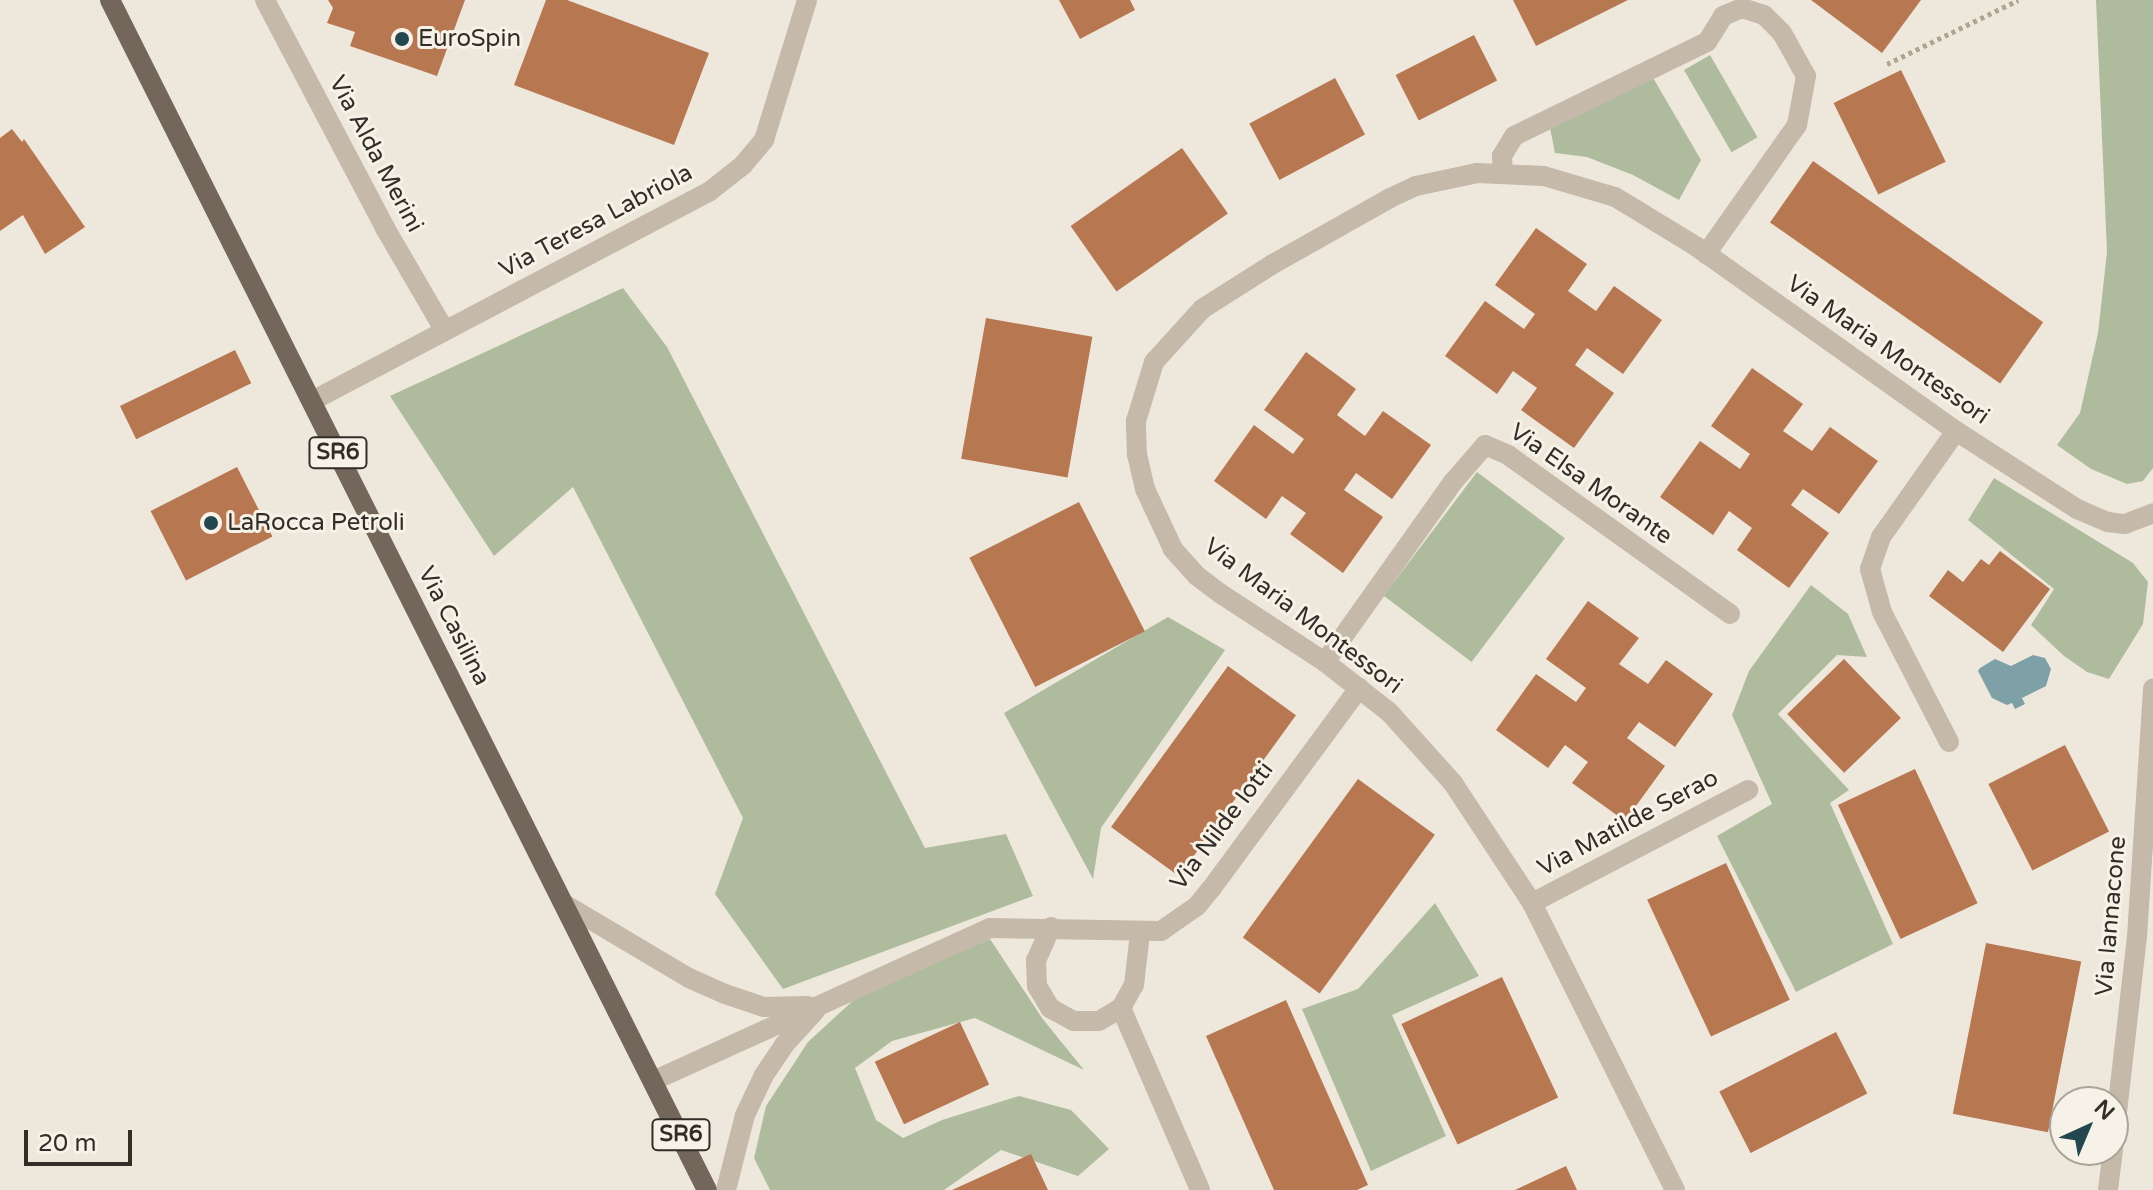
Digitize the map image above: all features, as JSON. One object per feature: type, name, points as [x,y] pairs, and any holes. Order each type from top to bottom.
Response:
[{"type":"main road","name":"Via Casilina","points":[[110,0],[655,1080],[707,1190]]},
{"type":"street","name":"Via Alda Merini","points":[[265,0],[385,228],[445,331]]},
{"type":"street","name":"Via Teresa Labriola","points":[[312,401],[710,191],[743,165],[764,140],[807,0]]},
{"type":"street","points":[[1503,172],[1502,156],[1514,136],[1707,42],[1723,16],[1742,8],[1764,15],[1782,33],[1806,76],[1797,125],[1706,254]]},
{"type":"street","name":"Via Maria Montessori","points":[[1675,1190],[1596,1025],[1532,903],[1453,783],[1406,729],[1359,688],[1221,594],[1197,576],[1173,549],[1145,489],[1137,455],[1136,421],[1154,362],[1202,309],[1273,264],[1390,198],[1447,177],[1503,172],[1544,176],[1615,197],[1706,254],[1956,431],[2077,509],[2108,522],[2135,522],[2153,513]]},
{"type":"street","points":[[1949,742],[1882,612],[1870,569],[1881,537],[1956,431]]},
{"type":"street","name":"Via Elsa Morante","points":[[1325,662],[1453,482],[1485,445],[1508,455],[1730,614]]},
{"type":"street","name":"Via Nilde Iotti","points":[[655,1080],[990,928],[1161,931],[1197,906],[1359,688]]},
{"type":"street","name":"Via Iannacone","points":[[2120,1086],[2137,937],[2153,689]]},
{"type":"street","name":"Via Matilde Serao","points":[[1532,903],[1748,790]]},
{"type":"street","points":[[566,905],[689,978],[725,994],[764,1007],[820,1006]]},
{"type":"street","points":[[1051,927],[1036,960],[1037,986],[1050,1008],[1073,1021],[1099,1021],[1121,1008],[1134,985],[1140,933]]},
{"type":"street","points":[[726,1190],[745,1115],[764,1075],[784,1045],[820,1006]]},
{"type":"street","points":[[1121,1008],[1200,1190]]},
{"type":"street","name":"Via Iannacone","points":[[2108,1190],[2111,1166]]},
{"type":"path","points":[[1887,64],[2018,0]]},
{"type":"green space","points":[[2096,0],[2153,0],[2153,468],[2143,481],[2127,484],[2091,469],[2057,445],[2080,413],[2098,333],[2107,252]]},
{"type":"green space","points":[[1710,55],[1758,137],[1732,152],[1684,70]]},
{"type":"green space","points":[[1652,76],[1701,160],[1679,200],[1633,175],[1587,157],[1555,153],[1550,128]]},
{"type":"green space","points":[[623,288],[667,347],[925,848],[1006,834],[1033,896],[783,989],[715,894],[743,818],[573,487],[494,556],[390,396]]},
{"type":"green space","points":[[1477,472],[1565,538],[1472,662],[1384,596]]},
{"type":"green space","points":[[1994,478],[2133,563],[2148,582],[2143,624],[2109,679],[2087,672],[2064,656],[2031,625],[2054,589],[1968,520]]},
{"type":"green space","points":[[1811,585],[1848,614],[1867,657],[1837,655],[1778,714],[1849,790],[1830,803],[1893,944],[1796,992],[1717,836],[1772,804],[1732,715],[1749,671]]},
{"type":"green space","points":[[1168,617],[1225,650],[1101,828],[1093,879],[1004,713]]},
{"type":"green space","points":[[1435,903],[1479,976],[1392,1015],[1446,1136],[1371,1171],[1302,1009],[1358,989]]},
{"type":"green space","points":[[990,939],[1042,1018],[1084,1070],[975,1018],[892,1041],[855,1068],[876,1120],[903,1138],[942,1120],[1019,1096],[1071,1110],[1109,1149],[1078,1176],[1001,1150],[944,1190],[770,1190],[754,1158],[766,1106],[808,1042],[858,996]]},
{"type":"water","points":[[2033,655],[2045,658],[2051,669],[2046,686],[2022,698],[2025,704],[2015,709],[2012,703],[2007,705],[1992,698],[1978,671],[1980,668],[1995,659],[2011,666]]},
{"type":"building","name":"EuroSpin","points":[[328,0],[465,0],[437,76],[350,46],[355,32],[327,23],[333,8]]},
{"type":"building","points":[[546,0],[567,0],[709,53],[674,145],[514,85]]},
{"type":"building","points":[[1059,0],[1130,0],[1135,10],[1080,39]]},
{"type":"building","points":[[1513,0],[1628,0],[1536,46]]},
{"type":"building","points":[[1811,0],[1921,0],[1882,53]]},
{"type":"building","points":[[1474,35],[1497,80],[1419,120],[1396,75]]},
{"type":"building","points":[[1901,70],[1946,162],[1878,195],[1834,103]]},
{"type":"building","points":[[1335,78],[1365,135],[1279,180],[1249,124]]},
{"type":"building","points":[[12,129],[22,142],[24,139],[85,227],[45,254],[23,215],[0,231],[0,138]]},
{"type":"building","points":[[1182,148],[1228,214],[1116,292],[1071,226]]},
{"type":"building","points":[[1813,161],[2043,322],[2000,384],[1770,222]]},
{"type":"building","points":[[1536,228],[1587,264],[1568,291],[1596,311],[1614,286],[1662,320],[1623,374],[1587,348],[1575,365],[1614,393],[1574,448],[1521,410],[1537,388],[1513,371],[1497,394],[1445,356],[1485,301],[1524,329],[1535,314],[1495,285]]},
{"type":"building","points":[[986,318],[1092,337],[1068,478],[961,459]]},
{"type":"building","points":[[235,350],[251,383],[136,439],[120,406]]},
{"type":"building","points":[[1306,352],[1356,389],[1337,415],[1365,436],[1383,411],[1431,445],[1392,499],[1356,473],[1344,490],[1383,517],[1343,573],[1290,534],[1306,513],[1282,496],[1266,519],[1214,481],[1254,425],[1293,454],[1304,439],[1264,410]]},
{"type":"building","points":[[1752,368],[1803,404],[1783,431],[1812,451],[1830,427],[1878,461],[1839,514],[1803,489],[1791,505],[1829,533],[1789,588],[1737,550],[1752,528],[1729,511],[1713,535],[1660,497],[1700,441],[1740,469],[1750,454],[1711,426]]},
{"type":"building","name":"LaRocca Petroli","points":[[237,467],[272,536],[186,581],[151,511]]},
{"type":"building","points":[[1079,502],[1145,631],[1035,687],[969,558]]},
{"type":"building","points":[[2000,551],[2050,589],[2003,652],[1929,596],[1948,570],[1963,582],[1981,559],[1989,565]]},
{"type":"building","points":[[1588,601],[1639,638],[1619,664],[1648,684],[1666,660],[1713,694],[1675,747],[1639,722],[1627,738],[1665,766],[1625,821],[1572,783],[1588,762],[1565,745],[1548,768],[1496,730],[1536,674],[1576,702],[1586,688],[1546,659]]},
{"type":"building","points":[[1844,659],[1901,718],[1844,773],[1787,714]]},
{"type":"building","points":[[1228,666],[1296,715],[1179,876],[1111,827]]},
{"type":"building","points":[[2065,745],[2109,831],[2032,870],[1988,784]]},
{"type":"building","points":[[1915,769],[1978,903],[1901,939],[1838,805]]},
{"type":"building","points":[[1358,779],[1435,835],[1320,993],[1243,938]]},
{"type":"building","points":[[1726,863],[1790,1000],[1711,1037],[1647,900]]},
{"type":"building","points":[[1986,943],[2081,962],[2057,1086],[2049,1086],[2048,1132],[1953,1114]]},
{"type":"building","points":[[1502,977],[1558,1098],[1458,1144],[1401,1024]]},
{"type":"building","points":[[1286,1000],[1368,1185],[1357,1190],[1274,1190],[1206,1036]]},
{"type":"building","points":[[960,1022],[989,1085],[904,1124],[875,1062]]},
{"type":"building","points":[[1836,1032],[1867,1093],[1751,1153],[1719,1091]]},
{"type":"building","points":[[1031,1154],[1048,1190],[952,1190]]},
{"type":"building","points":[[1566,1166],[1577,1190],[1515,1190]]},
{"type":"place","name":"EuroSpin","points":[[402,39]]},
{"type":"place","name":"LaRocca Petroli","points":[[211,523]]}]
